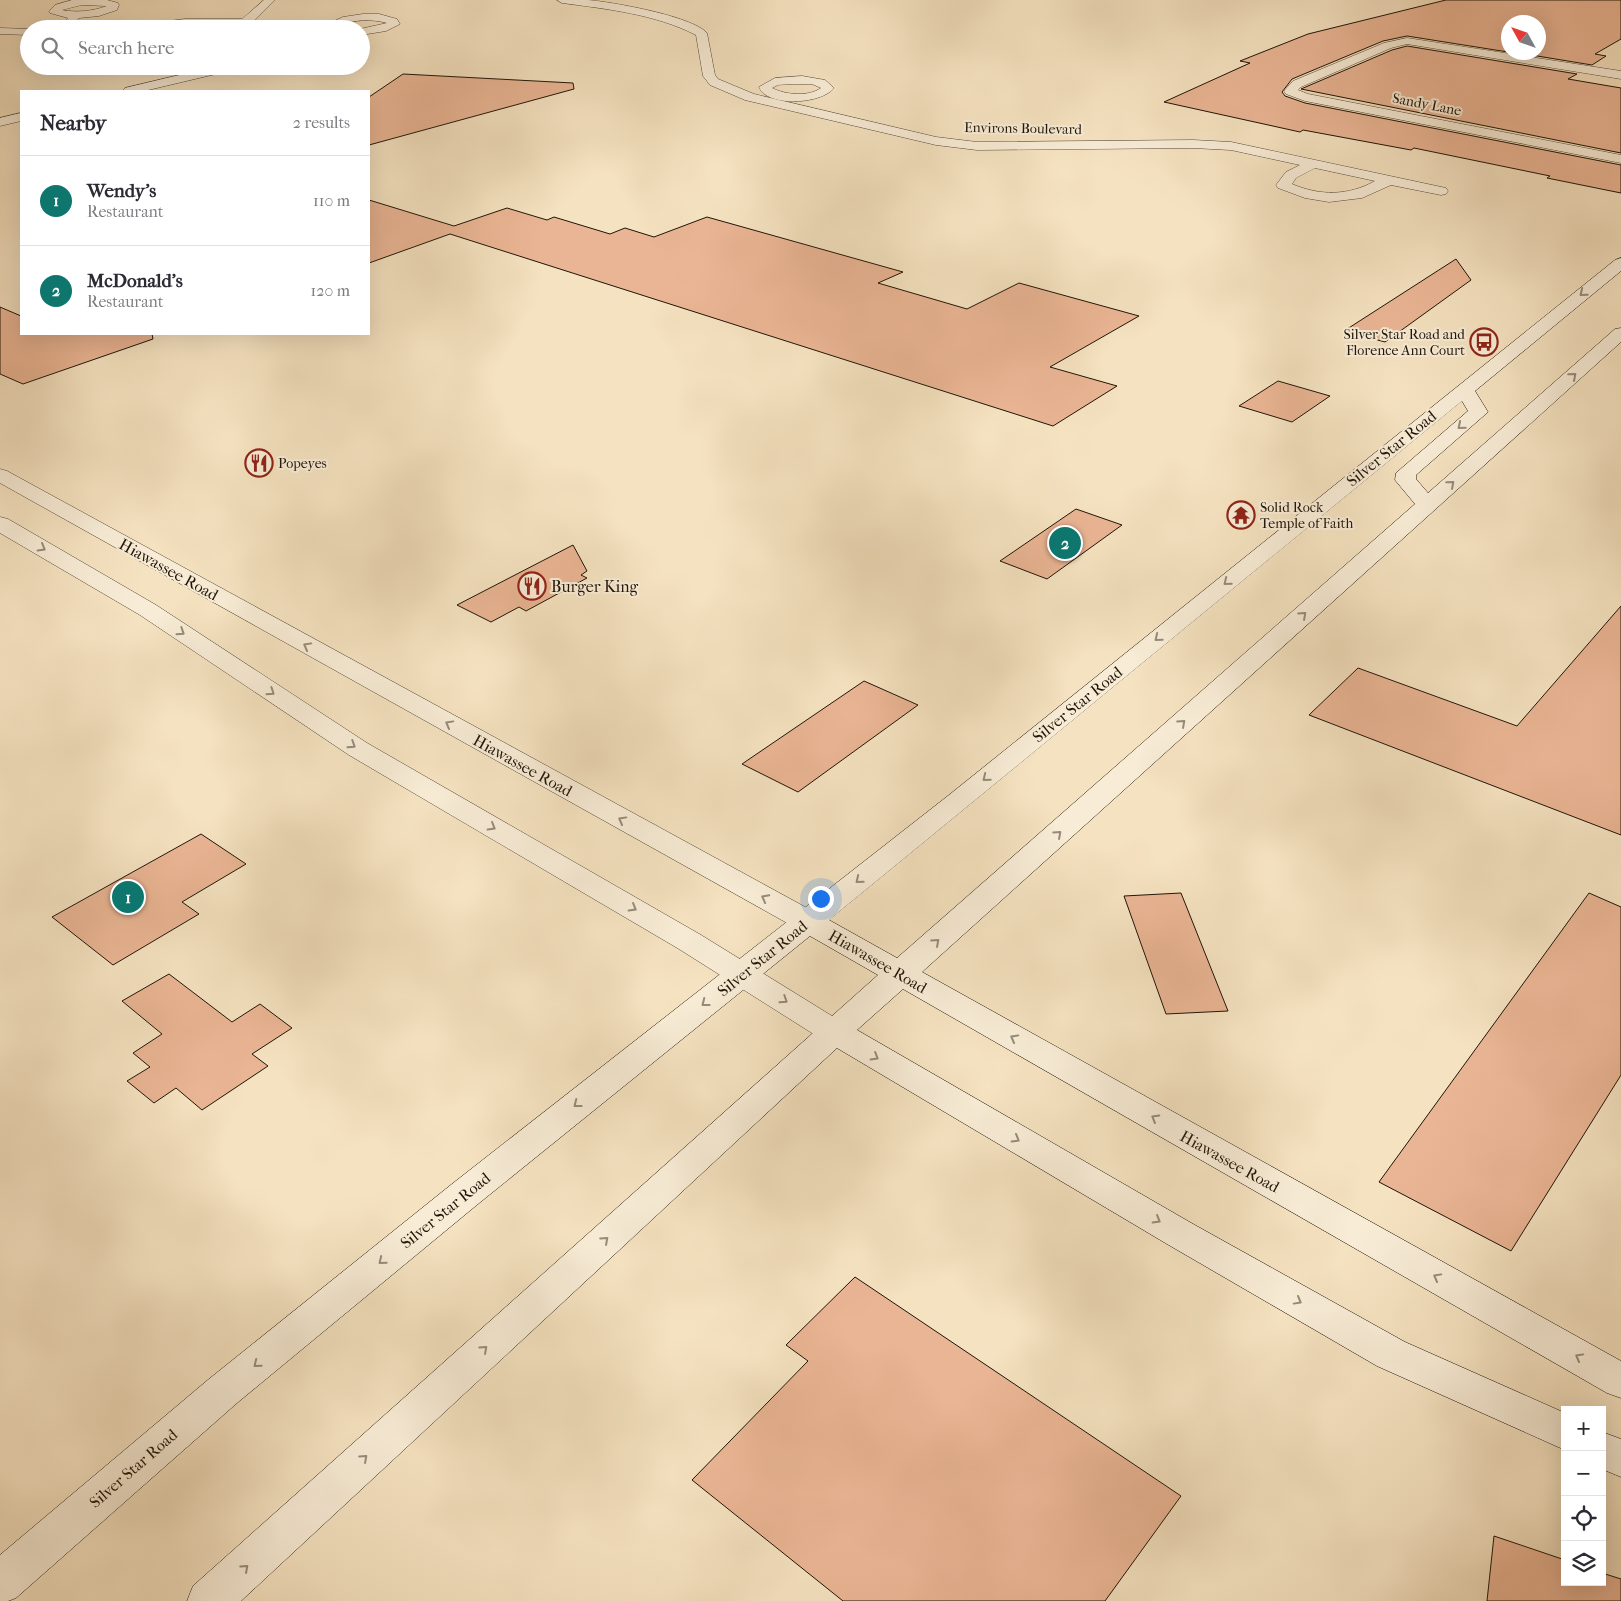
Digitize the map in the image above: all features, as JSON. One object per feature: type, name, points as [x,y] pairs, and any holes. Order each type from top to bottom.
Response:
[{"type":"street","points":[[253,20],[270,0]]},
{"type":"street","name":"Environs Boulevard","points":[[562,0],[630,12],[691,26],[701,33],[709,76],[714,82],[750,97],[936,141],[977,146],[1193,144],[1231,146],[1442,191]]},
{"type":"street","points":[[71,20],[76,15]]},
{"type":"street","points":[[347,20],[379,18],[393,21],[394,24],[390,27],[370,30]]},
{"type":"street","points":[[0,31],[20,32]]},
{"type":"street","name":"Sandy Lane","points":[[1621,76],[1429,43],[1407,41],[1388,44],[1297,84],[1290,91],[1305,96],[1621,159]]},
{"type":"street","points":[[133,90],[196,75]]},
{"type":"street","points":[[765,100],[779,96]]},
{"type":"street","points":[[0,122],[20,117]]},
{"type":"street","points":[[1315,163],[1291,175],[1283,185],[1312,195],[1343,198],[1359,195],[1390,180]]},
{"type":"street","name":"Silver Star Road","points":[[0,1583],[223,1391],[457,1200],[959,801],[1621,263]]},
{"type":"street","points":[[209,1601],[834,1032],[1621,333]]},
{"type":"street","points":[[1427,505],[1405,480],[1406,473],[1478,412],[1465,389]]},
{"type":"street","name":"Hiawassee Road","points":[[0,474],[807,921],[1621,1381]]},
{"type":"street","points":[[0,524],[148,610],[358,750],[743,973],[834,1032],[1180,1234],[1391,1354],[1561,1430]]},
{"type":"street","points":[[1604,1451],[1621,1458]]},
{"type":"building","points":[[1446,0],[1621,0],[1621,39],[1595,54],[1606,56],[1592,65],[1546,57],[1546,15],[1501,15],[1501,51],[1407,36],[1383,41],[1292,79],[1282,92],[1285,96],[1305,103],[1621,165],[1621,193],[1547,178],[1550,176],[1414,148],[1411,150],[1303,130],[1300,132],[1164,102],[1250,63],[1240,61],[1308,34]]},
{"type":"building","points":[[1407,46],[1577,74],[1568,79],[1621,88],[1621,153],[1301,89],[1392,50]]},
{"type":"building","points":[[403,74],[573,83],[574,89],[370,145],[370,96]]},
{"type":"building","points":[[370,200],[454,226],[507,208],[547,220],[554,217],[610,234],[625,228],[654,237],[707,217],[903,272],[878,283],[967,309],[1019,283],[1139,316],[1050,367],[1117,386],[1053,426],[450,234],[370,263]]},
{"type":"building","points":[[1456,259],[1471,280],[1385,342],[1344,331]]},
{"type":"building","points":[[0,307],[20,316],[20,335],[152,335],[153,339],[23,384],[0,374]]},
{"type":"building","points":[[1278,381],[1330,396],[1292,422],[1239,406]]},
{"type":"building","points":[[1076,509],[1122,525],[1047,579],[1000,561]]},
{"type":"building","name":"Burger King","points":[[573,545],[587,571],[581,575],[587,578],[526,611],[519,607],[491,622],[457,605]]},
{"type":"building","points":[[1621,606],[1621,835],[1309,715],[1358,668],[1517,726]]},
{"type":"building","points":[[864,681],[918,705],[798,792],[742,764]]},
{"type":"building","points":[[201,834],[246,864],[182,902],[199,914],[113,965],[52,917]]},
{"type":"building","points":[[1181,893],[1228,1011],[1166,1014],[1124,896]]},
{"type":"building","points":[[1589,893],[1621,907],[1621,1075],[1511,1251],[1379,1182]]},
{"type":"building","points":[[169,974],[232,1022],[260,1004],[292,1028],[252,1054],[268,1066],[202,1110],[176,1088],[154,1103],[127,1081],[150,1067],[133,1053],[162,1034],[122,1001]]},
{"type":"building","points":[[855,1277],[1181,1496],[1105,1601],[843,1601],[692,1480],[808,1361],[786,1345]]},
{"type":"building","points":[[1494,1536],[1561,1559],[1561,1586],[1606,1586],[1606,1574],[1621,1579],[1621,1601],[1487,1601]]},
{"type":"place","name":"Silver Star Road and Florence Ann Court","points":[[1484,342]]},
{"type":"place","name":"Popeyes","points":[[259,463]]},
{"type":"place","name":"Solid Rock Temple of Faith","points":[[1241,515]]},
{"type":"place","name":"McDonald's","points":[[1065,543]]},
{"type":"place","name":"Burger King","points":[[532,586]]},
{"type":"place","name":"Wendy's","points":[[128,897]]}]
